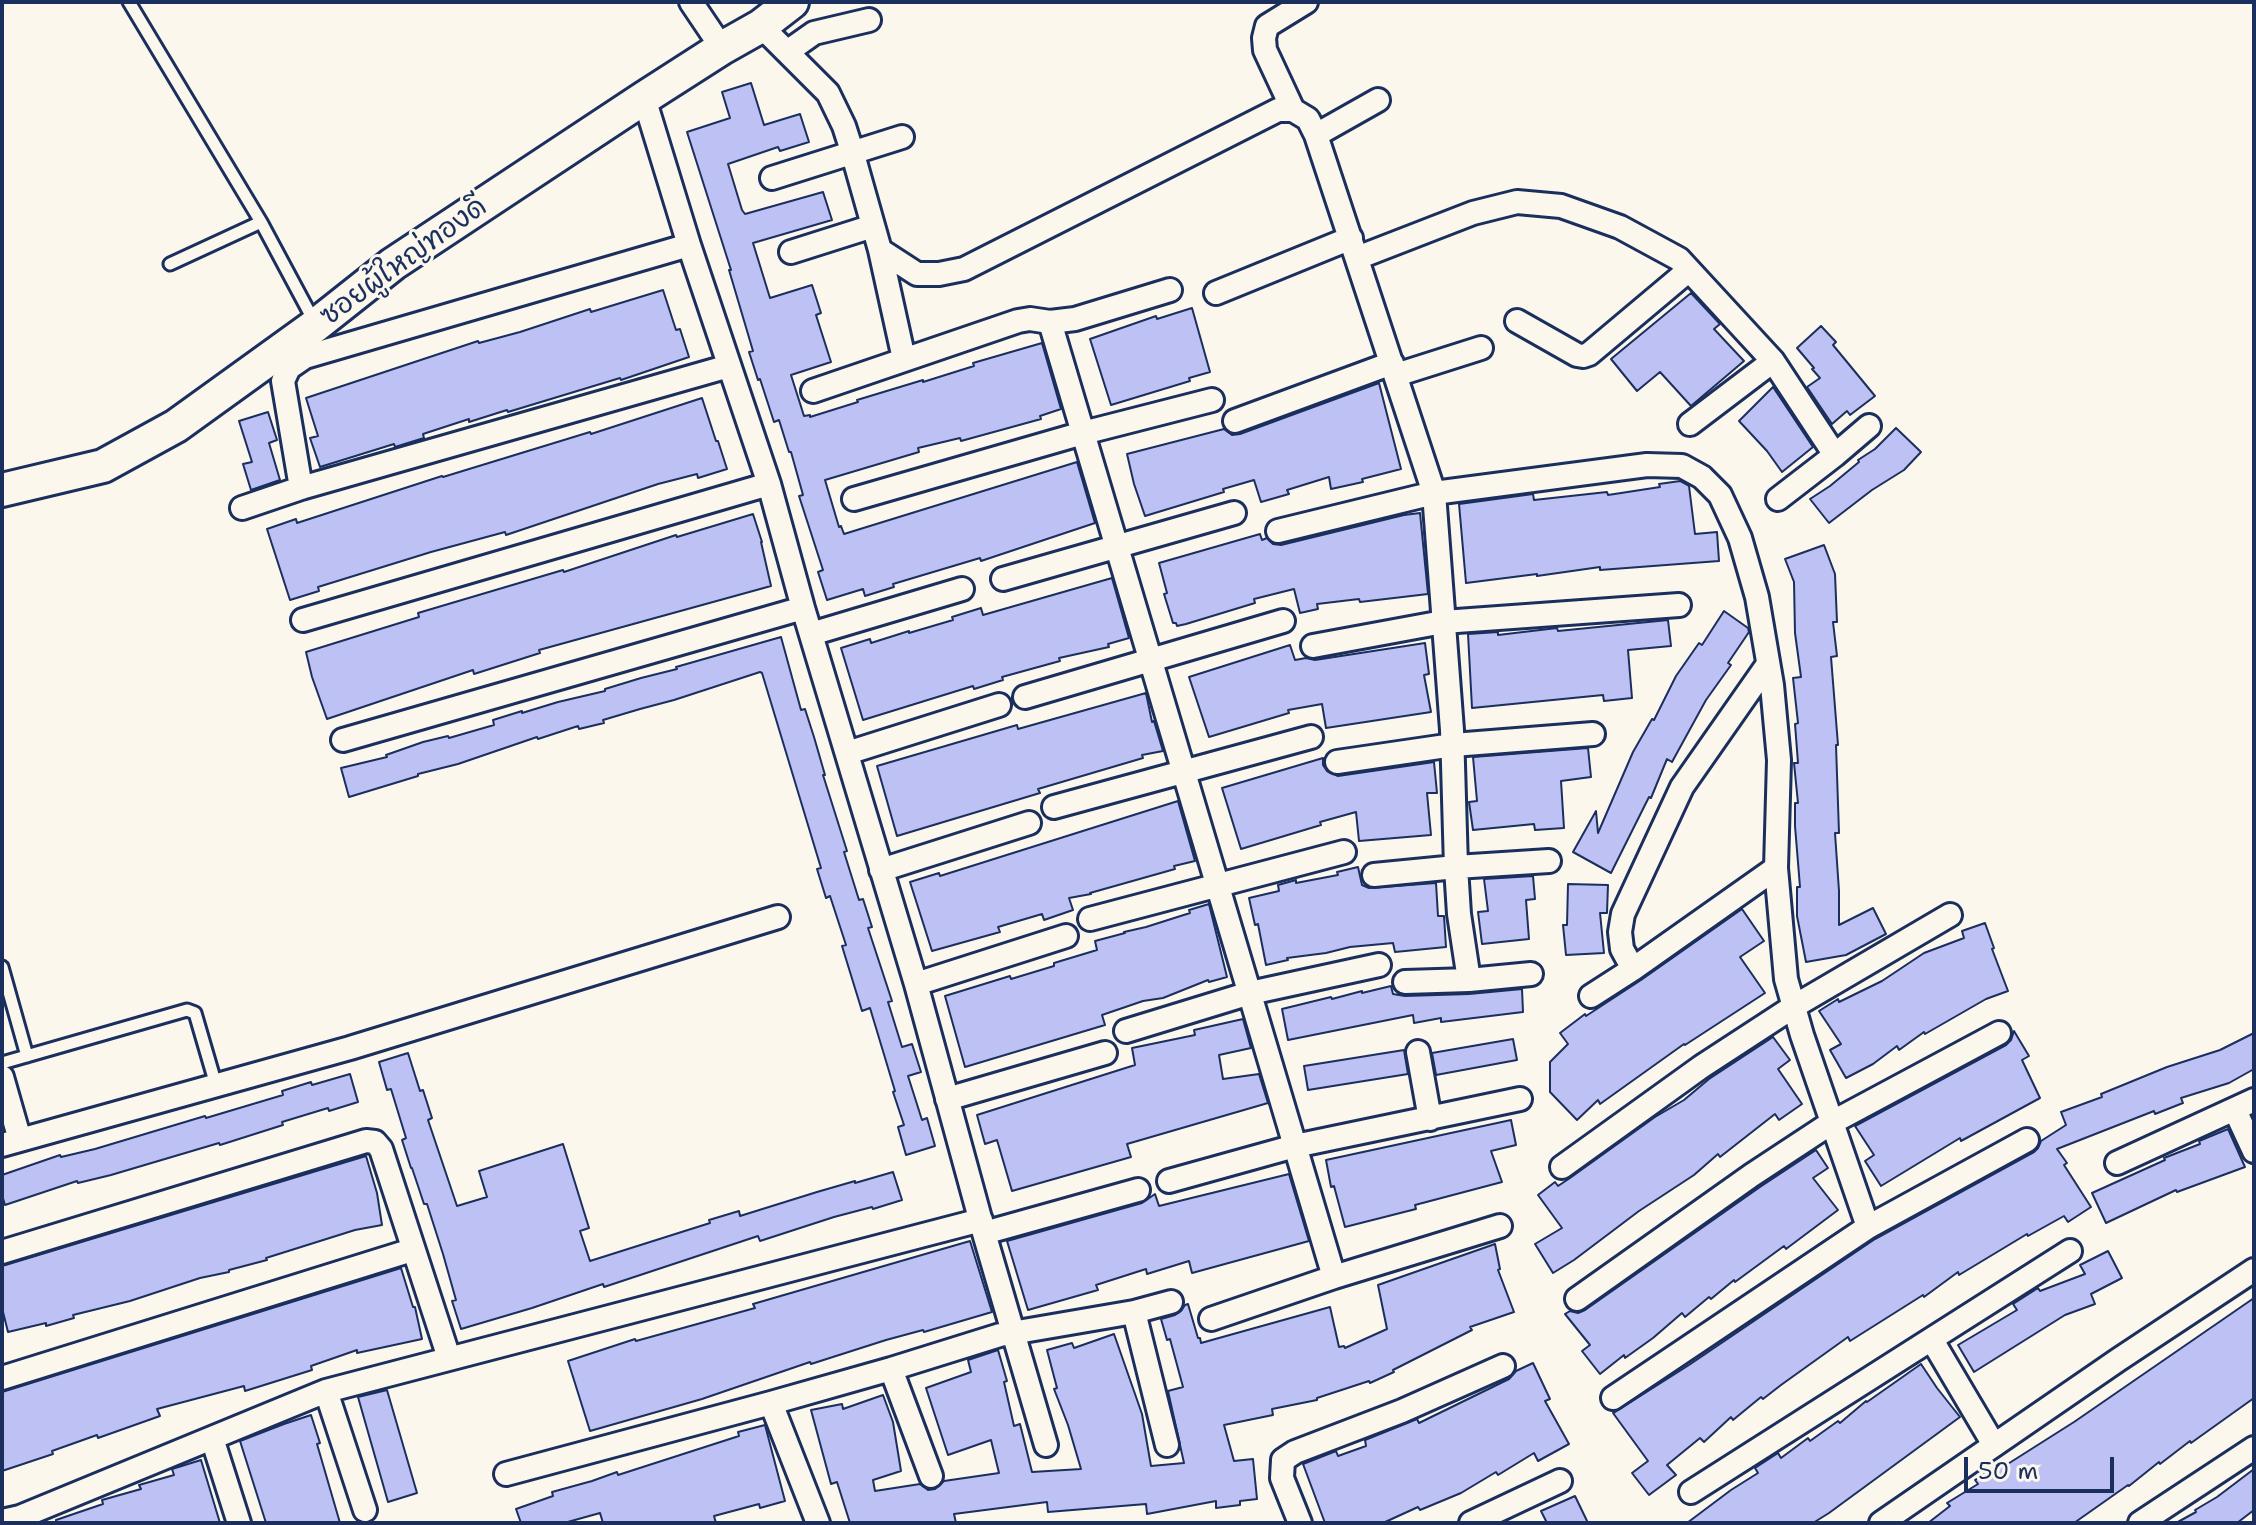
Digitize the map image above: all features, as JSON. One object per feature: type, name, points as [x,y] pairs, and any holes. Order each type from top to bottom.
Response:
[{"type":"street","points":[[691,2],[714,36]]},
{"type":"street","name":"ซอยผู้ใหญ่ทองดี","points":[[2,490],[103,466],[176,426],[309,311],[393,264],[644,98],[714,36],[761,26],[792,2]]},
{"type":"street","points":[[1293,110],[1265,50],[1264,38],[1267,26],[1306,2]]},
{"type":"street","points":[[787,52],[814,33],[869,20]]},
{"type":"street","points":[[761,26],[828,93],[844,126],[880,250],[904,359]]},
{"type":"street","points":[[644,98],[689,245],[769,484],[916,984],[1046,1445]]},
{"type":"street","points":[[1316,135],[1378,100]]},
{"type":"street","points":[[880,250],[917,274],[964,269],[1278,110],[1293,110],[1308,119],[1316,135],[1434,493],[1453,745],[1459,914],[1469,980]]},
{"type":"street","points":[[772,178],[902,137]]},
{"type":"street","points":[[1216,293],[1473,213],[1517,202],[1561,206],[1620,227],[1679,259],[1773,361],[1835,455]]},
{"type":"street","points":[[791,252],[873,226]]},
{"type":"street","points":[[301,488],[283,381],[289,368],[305,357],[689,245]]},
{"type":"street","points":[[1517,321],[1583,356],[1689,270]]},
{"type":"street","points":[[813,391],[1018,321],[1075,319],[1170,290]]},
{"type":"street","points":[[1050,322],[1334,1277]]},
{"type":"street","points":[[1235,421],[1394,369],[1481,348]]},
{"type":"street","points":[[1690,424],[1773,361]]},
{"type":"street","points":[[242,508],[301,488],[729,366]]},
{"type":"street","points":[[854,499],[1083,433],[1212,400]]},
{"type":"street","points":[[1778,499],[1869,426]]},
{"type":"street","points":[[1278,531],[1434,493],[1647,465],[1682,466],[1702,477],[1720,495],[1740,538],[1757,597],[1768,664],[1779,760],[1776,868],[1786,979],[1831,1123],[1868,1227]]},
{"type":"street","points":[[303,620],[769,484]]},
{"type":"street","points":[[1003,579],[1234,513]]},
{"type":"street","points":[[811,634],[962,589]]},
{"type":"street","points":[[1313,646],[1443,622],[1679,605]]},
{"type":"street","points":[[343,740],[803,608]]},
{"type":"street","points":[[1025,697],[1283,621]]},
{"type":"street","points":[[1633,969],[1622,949],[1620,932],[1623,914],[1682,787],[1768,664]]},
{"type":"street","points":[[847,753],[999,705]]},
{"type":"street","points":[[1337,762],[1453,745],[1593,734]]},
{"type":"street","points":[[1054,807],[1311,737]]},
{"type":"street","points":[[881,870],[1029,823]]},
{"type":"street","points":[[1090,919],[1344,852]]},
{"type":"street","points":[[1374,875],[1549,861]]},
{"type":"street","points":[[1591,996],[1776,868]]},
{"type":"street","points":[[1562,1167],[1701,1067],[1793,1007],[1950,915]]},
{"type":"street","points":[[2,1077],[11,1142],[350,1048],[778,917]]},
{"type":"street","points":[[916,984],[1066,936]]},
{"type":"street","points":[[1126,1031],[1250,993],[1379,965]]},
{"type":"street","points":[[1405,982],[1531,974]]},
{"type":"street","points":[[1577,1299],[1831,1123],[1999,1033]]},
{"type":"street","points":[[1418,1052],[1430,1119]]},
{"type":"street","points":[[947,1099],[1105,1053]]},
{"type":"street","points":[[1169,1181],[1295,1146],[1520,1099]]},
{"type":"street","points":[[2117,1163],[2244,1105],[2254,1151]]},
{"type":"street","points":[[1613,1398],[1868,1227],[2027,1140]]},
{"type":"street","points":[[2,1252],[366,1141],[375,1142],[381,1149],[449,1358]]},
{"type":"street","points":[[2,1521],[20,1517],[326,1391],[982,1226],[1138,1190]]},
{"type":"street","points":[[1211,1319],[1500,1226]]},
{"type":"street","points":[[2,1378],[412,1250]]},
{"type":"street","points":[[1691,1492],[2070,1251]]},
{"type":"street","points":[[1881,1523],[2254,1270]]},
{"type":"street","points":[[506,1474],[771,1403],[1000,1335],[1134,1312],[1171,1302]]},
{"type":"street","points":[[1134,1312],[1167,1445]]},
{"type":"street","points":[[1932,1340],[1994,1445]]},
{"type":"street","points":[[1293,1522],[1282,1478],[1283,1460],[1295,1452],[1402,1411],[1503,1366]]},
{"type":"street","points":[[891,1369],[931,1476]]},
{"type":"street","points":[[326,1391],[365,1510]]},
{"type":"street","points":[[771,1403],[818,1523]]},
{"type":"street","points":[[212,1438],[239,1523]]},
{"type":"street","points":[[2140,1523],[2254,1448]]},
{"type":"street","points":[[1471,1523],[1560,1481]]},
{"type":"lane","points":[[129,2],[261,222],[309,311]]},
{"type":"lane","points":[[170,264],[261,222]]},
{"type":"lane","points":[[2,967],[27,1056]]},
{"type":"lane","points":[[2,1063],[192,1010],[216,1085]]},
{"type":"building","points":[[751,83],[764,125],[800,114],[809,142],[780,151],[778,147],[728,164],[742,210],[745,214],[823,192],[832,220],[753,243],[770,298],[812,285],[821,313],[816,315],[831,362],[791,375],[804,416],[810,417],[1042,343],[1061,409],[1040,416],[1041,419],[961,441],[960,438],[918,448],[919,452],[825,480],[844,534],[1077,462],[1095,523],[981,561],[980,558],[893,584],[894,587],[865,596],[863,589],[827,600],[818,572],[823,570],[799,496],[803,495],[791,452],[779,420],[774,422],[758,380],[731,270],[687,132],[730,118],[722,92]]},
{"type":"building","points":[[663,290],[689,357],[508,412],[469,422],[469,419],[423,434],[424,438],[320,467],[310,438],[318,436],[306,398],[478,341],[520,332]]},
{"type":"building","points":[[1691,293],[1720,324],[1714,329],[1744,361],[1691,406],[1660,372],[1637,391],[1611,359]]},
{"type":"building","points":[[1192,308],[1210,372],[1111,405],[1090,339],[1156,316],[1157,319]]},
{"type":"building","points":[[1821,326],[1875,396],[1850,415],[1847,411],[1832,424],[1807,387],[1820,378],[1797,348]]},
{"type":"building","points":[[1379,383],[1401,469],[1331,489],[1329,477],[1261,502],[1254,480],[1145,516],[1127,454],[1224,429],[1232,435],[1240,434]]},
{"type":"building","points":[[1773,387],[1813,447],[1782,472],[1739,421]]},
{"type":"building","points":[[702,398],[727,469],[698,478],[697,474],[658,484],[506,535],[505,532],[431,552],[318,587],[319,591],[290,600],[267,529],[296,519],[297,523]]},
{"type":"building","points":[[268,412],[277,440],[269,443],[280,480],[251,490],[243,464],[252,462],[239,421]]},
{"type":"building","points":[[1896,428],[1921,452],[1904,470],[1829,523],[1810,499],[1875,449]]},
{"type":"building","points":[[1680,481],[1689,486],[1695,534],[1717,532],[1719,561],[1600,570],[1600,567],[1466,583],[1459,504],[1533,494],[1534,500],[1607,492],[1608,495]]},
{"type":"building","points":[[1420,513],[1428,594],[1317,604],[1318,609],[1300,613],[1294,589],[1254,599],[1255,603],[1186,624],[1177,626],[1173,623],[1159,563],[1260,534],[1262,540],[1267,538],[1273,544],[1281,545]]},
{"type":"building","points":[[753,514],[771,586],[539,650],[540,653],[474,674],[473,670],[327,719],[306,652],[419,617],[418,613]]},
{"type":"building","points":[[1824,545],[1835,574],[1837,622],[1833,622],[1837,656],[1831,657],[1838,745],[1839,833],[1835,833],[1839,925],[1873,908],[1886,934],[1846,955],[1806,962],[1797,916],[1797,887],[1800,887],[1795,826],[1795,803],[1798,803],[1794,763],[1798,763],[1795,724],[1798,723],[1793,678],[1801,677],[1795,633],[1794,582],[1785,559]]},
{"type":"building","points":[[1112,578],[1129,638],[1108,644],[1109,647],[1059,658],[1060,661],[1002,677],[1003,680],[974,689],[973,686],[863,720],[841,648],[870,639],[871,643],[909,633],[981,608],[983,615]]},
{"type":"building","points":[[1724,611],[1748,628],[1749,632],[1672,762],[1667,759],[1651,798],[1611,873],[1573,852],[1596,811],[1598,833],[1633,752],[1654,720],[1676,676],[1699,643],[1702,645]]},
{"type":"building","points":[[1668,620],[1671,646],[1628,650],[1632,698],[1604,701],[1603,695],[1472,708],[1468,634],[1498,632],[1498,635],[1557,628],[1558,631]]},
{"type":"building","points":[[781,637],[801,710],[805,709],[814,737],[859,900],[863,899],[872,927],[868,928],[892,1001],[888,1002],[902,1047],[912,1044],[921,1072],[908,1076],[922,1120],[927,1118],[935,1146],[906,1155],[898,1127],[904,1125],[895,1091],[870,1008],[862,1011],[830,896],[826,898],[817,869],[821,868],[762,673],[603,720],[604,723],[537,737],[349,797],[341,768],[387,757],[423,742],[494,725],[493,720],[522,711],[605,691]]},
{"type":"building","points":[[1425,643],[1429,674],[1424,675],[1431,712],[1326,728],[1322,704],[1288,710],[1289,713],[1209,737],[1189,677],[1290,645],[1295,660],[1315,660]]},
{"type":"building","points":[[1146,693],[1163,751],[1142,755],[1143,758],[1038,789],[1040,793],[897,836],[877,766],[1017,725],[1018,729]]},
{"type":"building","points":[[1588,748],[1591,777],[1561,781],[1564,828],[1535,830],[1534,824],[1473,830],[1469,802],[1477,801],[1473,757]]},
{"type":"building","points":[[1323,758],[1327,771],[1338,776],[1434,762],[1437,793],[1427,793],[1431,835],[1359,841],[1356,812],[1241,849],[1222,788]]},
{"type":"building","points":[[1178,801],[1195,861],[1069,898],[1073,910],[1044,920],[1042,914],[998,927],[1000,932],[932,951],[910,882],[939,873],[940,876]]},
{"type":"building","points":[[1358,867],[1362,885],[1369,888],[1436,883],[1438,916],[1444,916],[1446,947],[1395,952],[1393,943],[1350,947],[1287,958],[1266,965],[1249,898],[1279,891],[1278,885],[1338,875],[1337,872]]},
{"type":"building","points":[[1533,876],[1535,899],[1526,900],[1529,939],[1482,944],[1478,912],[1488,911],[1484,879]]},
{"type":"building","points":[[1568,884],[1608,885],[1607,913],[1600,913],[1604,953],[1566,955],[1563,925],[1567,925]]},
{"type":"building","points":[[1209,904],[1227,977],[1208,980],[1163,998],[1143,1001],[1102,1015],[1105,1025],[965,1067],[945,996],[1054,966],[1054,963],[1097,950],[1095,941],[1190,913],[1189,910]]},
{"type":"building","points":[[1742,909],[1764,941],[1740,957],[1765,993],[1684,1044],[1600,1104],[1598,1100],[1577,1120],[1550,1092],[1550,1062],[1568,1044],[1560,1033]]},
{"type":"building","points":[[1985,923],[2008,991],[1986,999],[1924,1032],[1899,1050],[1897,1046],[1873,1064],[1846,1078],[1830,1050],[1841,1044],[1819,1011],[1838,999],[1839,1002],[1882,981],[1924,953],[1964,938],[1962,931]]},
{"type":"building","points":[[1391,986],[1393,994],[1405,996],[1522,989],[1523,1012],[1414,1023],[1413,1015],[1288,1040],[1282,1009]]},
{"type":"building","points":[[1243,1019],[1251,1048],[1219,1055],[1223,1079],[1259,1074],[1268,1103],[1127,1144],[1131,1157],[1012,1191],[997,1140],[985,1144],[977,1115],[1135,1065],[1132,1048],[1195,1035],[1194,1030]]},
{"type":"building","points":[[2014,1031],[2029,1056],[2022,1060],[2040,1098],[1961,1141],[1960,1138],[1881,1186],[1865,1161],[1874,1155],[1855,1126],[2006,1045]]},
{"type":"building","points":[[2254,1033],[2254,1069],[2229,1083],[2181,1098],[2183,1103],[2155,1114],[2154,1111],[2057,1149],[2091,1207],[2068,1222],[2064,1216],[2027,1234],[1959,1275],[1958,1272],[1924,1297],[1850,1341],[1848,1337],[1733,1420],[1731,1417],[1704,1442],[1700,1438],[1667,1465],[1676,1475],[1649,1495],[1632,1473],[1648,1461],[1613,1413],[1875,1239],[2034,1152],[2041,1141],[2066,1125],[2061,1112],[2167,1067],[2220,1050]]},
{"type":"building","points":[[1773,1037],[1790,1060],[1778,1069],[1802,1104],[1779,1120],[1775,1114],[1720,1157],[1718,1154],[1694,1175],[1553,1273],[1535,1244],[1562,1228],[1538,1195],[1555,1182],[1558,1186],[1570,1178]]},
{"type":"building","points":[[1513,1039],[1517,1060],[1436,1075],[1432,1053]]},
{"type":"building","points":[[1404,1050],[1408,1074],[1308,1090],[1304,1066]]},
{"type":"building","points":[[408,1053],[432,1118],[428,1120],[457,1206],[487,1197],[479,1171],[563,1144],[589,1228],[580,1231],[590,1261],[739,1211],[740,1216],[893,1172],[902,1200],[834,1217],[760,1241],[758,1236],[604,1287],[603,1284],[461,1329],[443,1254],[427,1204],[424,1204],[411,1168],[402,1140],[406,1138],[379,1062]]},
{"type":"building","points":[[350,1074],[358,1102],[282,1122],[283,1125],[220,1145],[111,1175],[77,1181],[5,1205],[2,1175],[60,1155],[95,1149],[283,1095],[282,1091],[311,1082],[312,1085]]},
{"type":"building","points":[[1511,1120],[1516,1145],[1491,1151],[1502,1182],[1345,1227],[1334,1186],[1331,1187],[1326,1160]]},
{"type":"building","points":[[2228,1129],[2245,1167],[2176,1190],[2106,1223],[2092,1193]]},
{"type":"building","points":[[1816,1150],[1828,1168],[1813,1178],[1838,1210],[1786,1249],[1784,1246],[1711,1299],[1709,1297],[1685,1317],[1682,1313],[1653,1338],[1600,1374],[1582,1351],[1590,1345],[1565,1314],[1585,1310]]},
{"type":"building","points":[[366,1156],[382,1225],[355,1230],[229,1272],[73,1315],[74,1318],[8,1332],[2,1308],[2,1266]]},
{"type":"building","points":[[1289,1174],[1309,1241],[1192,1273],[1189,1261],[1147,1274],[1146,1269],[1096,1285],[1098,1290],[1028,1310],[1007,1241],[1142,1203],[1155,1194],[1159,1206]]},
{"type":"building","points":[[970,1241],[992,1312],[810,1362],[702,1399],[590,1431],[568,1361],[635,1339],[755,1308],[753,1304]]},
{"type":"building","points":[[1495,1244],[1498,1270],[1514,1312],[1470,1327],[1472,1330],[1370,1383],[1317,1400],[1272,1409],[1273,1415],[1224,1425],[1234,1461],[1253,1459],[1257,1499],[1240,1501],[1240,1505],[1216,1508],[1216,1501],[1147,1514],[1146,1504],[1048,1512],[1047,1502],[954,1514],[956,1523],[850,1523],[837,1482],[831,1484],[811,1410],[842,1404],[843,1409],[883,1395],[893,1422],[901,1471],[873,1480],[875,1491],[920,1484],[928,1490],[935,1489],[944,1481],[999,1473],[991,1440],[948,1455],[926,1388],[971,1372],[968,1360],[998,1350],[1007,1381],[1004,1382],[1014,1426],[1020,1424],[1032,1472],[1081,1469],[1054,1389],[1057,1388],[1047,1350],[1072,1343],[1074,1348],[1114,1334],[1142,1414],[1151,1466],[1184,1463],[1168,1391],[1183,1387],[1170,1339],[1167,1340],[1161,1319],[1175,1315],[1188,1304],[1201,1343],[1330,1307],[1339,1347],[1345,1348],[1387,1329],[1378,1285]]},
{"type":"building","points":[[2108,1251],[2122,1278],[2091,1294],[2095,1304],[2065,1315],[1974,1372],[1958,1345],[2017,1310],[2013,1304],[2038,1288],[2040,1291],[2085,1274],[2080,1265]]},
{"type":"building","points":[[401,1268],[422,1339],[357,1353],[357,1350],[311,1366],[312,1370],[245,1391],[244,1386],[157,1409],[160,1416],[98,1438],[97,1435],[2,1471],[2,1392]]},
{"type":"building","points":[[2254,1298],[2254,1398],[2129,1486],[2074,1523],[1928,1523],[1950,1506],[1947,1503],[1978,1484],[1975,1480],[2001,1463],[2003,1467],[2074,1422]]},
{"type":"building","points":[[1533,1363],[1550,1399],[1545,1401],[1569,1444],[1538,1461],[1534,1453],[1461,1493],[1383,1523],[1325,1523],[1303,1464],[1336,1451],[1338,1456],[1366,1446],[1365,1440],[1417,1419],[1419,1423],[1509,1379],[1516,1371]]},
{"type":"building","points":[[1921,1364],[1960,1417],[1829,1513],[1813,1523],[1687,1523],[1758,1473],[1755,1468],[1778,1453],[1781,1458],[1808,1438],[1810,1441],[1838,1421],[1840,1423],[1866,1401]]},
{"type":"building","points":[[387,1390],[417,1493],[388,1502],[358,1397]]},
{"type":"building","points":[[311,1415],[340,1523],[266,1523],[240,1441]]},
{"type":"building","points":[[765,1425],[785,1501],[760,1508],[759,1504],[714,1516],[716,1523],[603,1523],[600,1513],[564,1523],[521,1523],[516,1509],[553,1496],[552,1492],[617,1472],[618,1475]]},
{"type":"building","points":[[201,1460],[220,1523],[56,1523],[56,1520],[103,1504],[102,1500],[141,1489],[139,1485],[174,1475],[172,1469]]},
{"type":"building","points":[[2254,1469],[2254,1510],[2237,1523],[2176,1523],[2196,1512]]},
{"type":"building","points":[[1575,1496],[1588,1523],[1547,1523],[1541,1511]]}]
